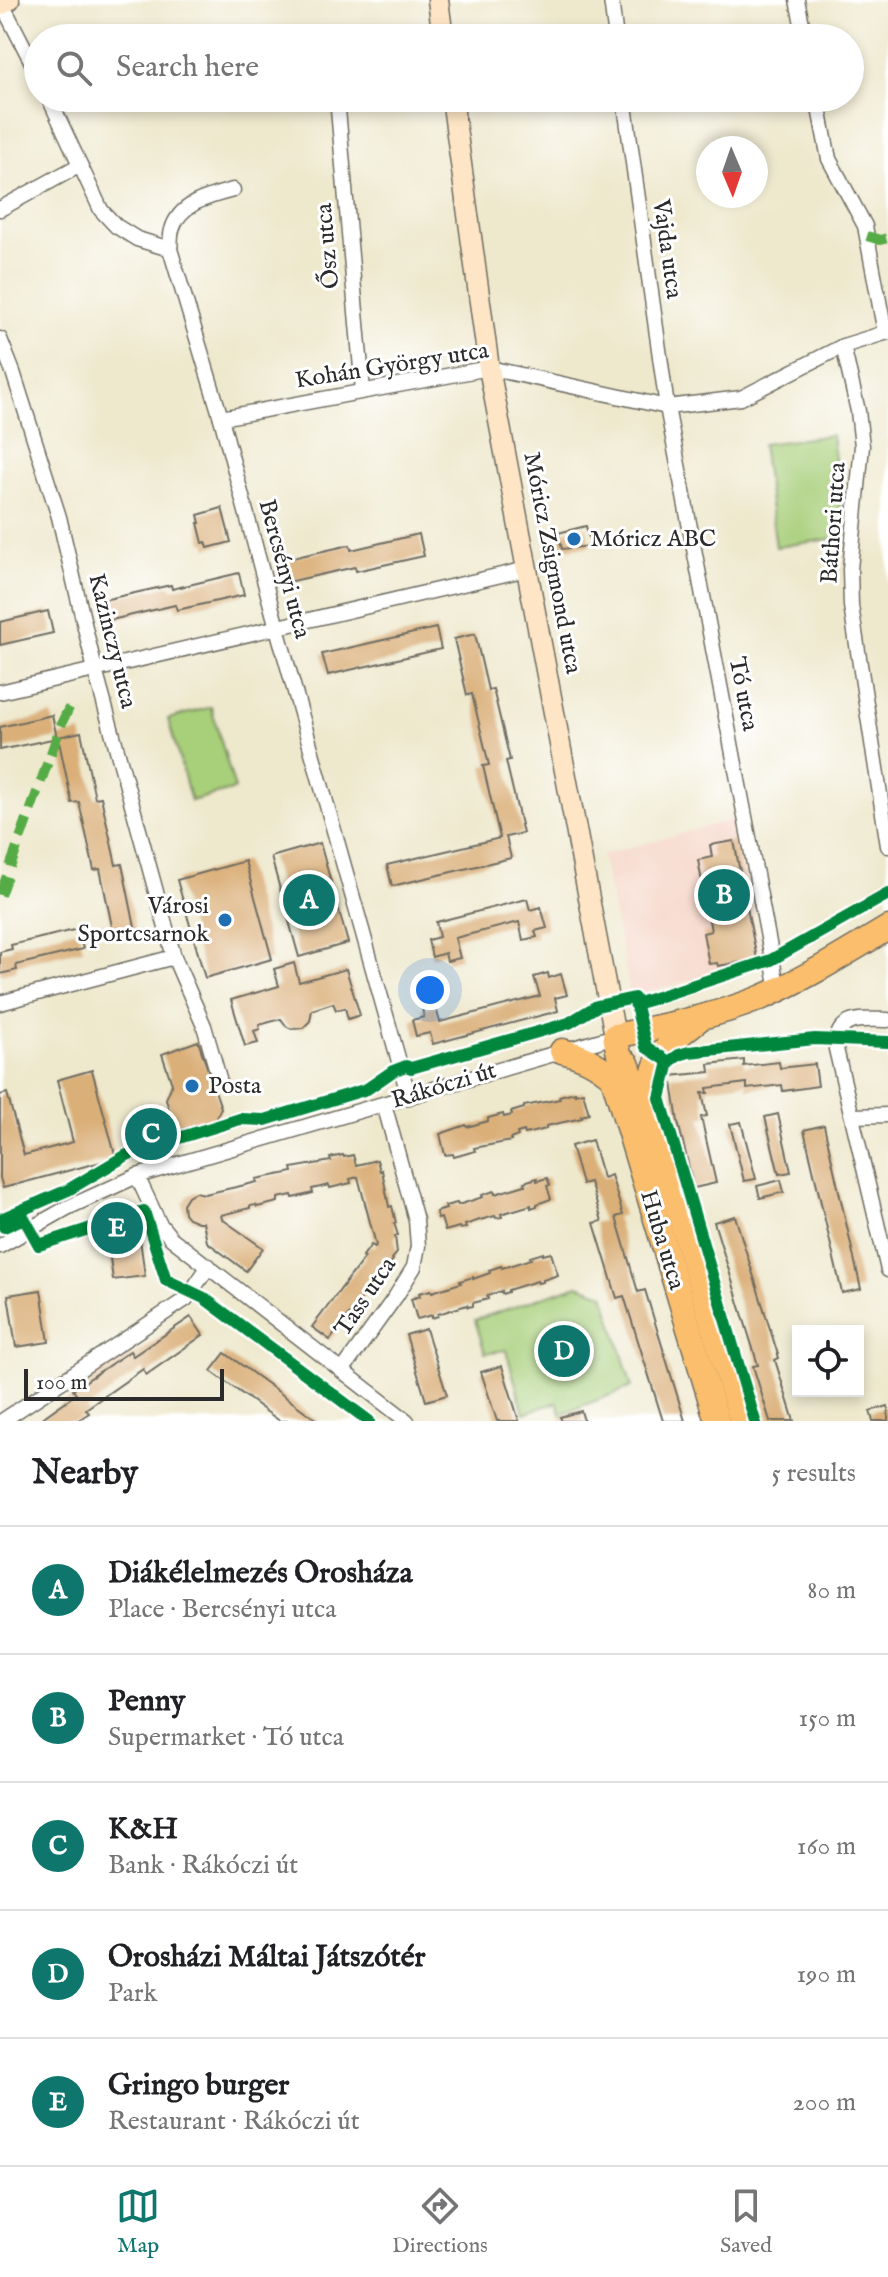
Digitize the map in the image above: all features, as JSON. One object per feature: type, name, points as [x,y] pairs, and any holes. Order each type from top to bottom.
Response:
[{"type":"main road","points":[[438,0],[441,24]]},
{"type":"main road","name":"Móricz Zsigmond utca","points":[[454,112],[489,368],[616,1057]]},
{"type":"main road","name":"Rákóczi út","points":[[616,1057],[703,1016],[778,990],[876,942],[888,928]]},
{"type":"main road","points":[[648,1119],[650,1081],[660,1057],[672,1040],[703,1016]]},
{"type":"main road","points":[[562,1051],[597,1063],[616,1057]]},
{"type":"main road","name":"Huba utca","points":[[616,1057],[627,1063],[648,1119],[701,1281],[742,1421]]},
{"type":"main road","name":"Huba utca","points":[[616,1057],[717,1421]]},
{"type":"street","points":[[611,0],[614,24]]},
{"type":"street","points":[[797,0],[802,24]]},
{"type":"street","points":[[3,3],[24,46]]},
{"type":"street","points":[[55,112],[101,210],[116,226],[137,239],[170,249],[172,230],[182,212],[206,197],[233,190]]},
{"type":"street","name":"Ősz utca","points":[[338,112],[363,391]]},
{"type":"street","name":"Vajda utca","points":[[626,112],[667,407]]},
{"type":"street","points":[[820,112],[829,159],[865,226],[886,333]]},
{"type":"street","points":[[0,209],[80,165]]},
{"type":"street","name":"Bercsényi utca","points":[[170,249],[221,418],[409,1097]]},
{"type":"street","name":"Kohán György utca","points":[[221,418],[489,368],[667,407],[741,398],[843,346],[886,333]]},
{"type":"street","name":"Kazinczy utca","points":[[0,339],[59,517],[95,670],[174,957],[204,1026],[219,1078]]},
{"type":"street","name":"Báthori utca","points":[[843,346],[858,411],[862,446],[850,569],[852,616],[888,846]]},
{"type":"street","name":"Tó utca","points":[[667,407],[778,990]]},
{"type":"street","points":[[0,692],[527,569]]},
{"type":"street","points":[[0,1003],[174,957]]},
{"type":"street","points":[[888,1020],[854,1020],[844,1025],[839,1032],[836,1049],[888,1270]]},
{"type":"street","name":"Rákóczi út","points":[[0,1246],[67,1208],[137,1176],[562,1051],[616,1057]]},
{"type":"street","name":"Tass utca","points":[[342,1371],[414,1267],[418,1246],[416,1220],[384,1104]]},
{"type":"street","points":[[852,1116],[888,1115]]},
{"type":"street","name":"Tass utca","points":[[137,1176],[159,1223],[171,1238],[407,1421]]},
{"type":"street","points":[[2,1421],[186,1299],[209,1266]]},
{"type":"shaded area","points":[[734,819],[762,961],[631,996],[602,855]]},
{"type":"green space","points":[[832,435],[844,537],[776,547],[762,444]]},
{"type":"green space","points":[[211,707],[235,789],[191,801],[168,719]]},
{"type":"green space","points":[[578,1285],[604,1294],[632,1387],[561,1414],[558,1402],[524,1413],[506,1350],[485,1353],[475,1320]]},
{"type":"building","points":[[222,508],[231,542],[208,548],[206,542],[203,543],[198,515]]},
{"type":"building","name":"Móricz ABC","points":[[586,526],[591,546],[562,549],[558,533]]},
{"type":"building","points":[[419,534],[424,556],[288,582],[283,560],[350,545],[351,550]]},
{"type":"building","points":[[239,573],[244,595],[177,610],[175,605],[107,621],[103,600],[171,585],[172,589]]},
{"type":"building","points":[[48,611],[53,633],[0,645],[0,622]]},
{"type":"building","points":[[436,628],[441,649],[328,675],[322,654]]},
{"type":"building","points":[[475,634],[488,690],[493,689],[523,833],[506,837],[511,858],[392,886],[387,865],[500,838],[483,766],[489,765],[472,694],[467,695],[454,639]]},
{"type":"building","points":[[52,715],[57,738],[0,750],[0,727]]},
{"type":"building","points":[[81,732],[95,798],[101,797],[116,865],[122,864],[136,932],[114,936],[100,869],[94,870],[79,802],[72,803],[58,737]]},
{"type":"building","points":[[734,841],[757,959],[718,966],[717,963],[709,964],[703,933],[711,931],[698,860],[712,857],[710,845]]},
{"type":"building","points":[[320,843],[348,943],[299,957],[271,857]]},
{"type":"building","name":"Városi Sportcsarnok","points":[[245,861],[272,959],[205,978],[177,880]]},
{"type":"building","points":[[527,899],[530,910],[541,907],[547,928],[535,931],[537,937],[523,940],[519,922],[455,938],[460,958],[447,961],[445,953],[432,957],[428,940],[439,937],[436,922]]},
{"type":"building","points":[[78,929],[83,949],[16,965],[17,970],[0,974],[0,952],[12,949],[11,945]]},
{"type":"building","points":[[294,963],[299,982],[346,969],[360,1015],[348,1019],[345,1008],[336,1010],[333,1003],[312,1010],[310,1021],[303,1028],[287,1027],[281,1019],[259,1025],[260,1029],[254,1031],[258,1043],[245,1046],[231,1000],[279,986],[274,969]]},
{"type":"building","points":[[548,973],[549,978],[561,974],[567,995],[555,998],[558,1011],[433,1044],[430,1033],[416,1036],[412,1020],[424,1017],[422,1008],[435,1005],[440,1022],[540,996],[534,977]]},
{"type":"building","name":"Posta","points":[[198,1041],[221,1108],[215,1120],[175,1131],[166,1099],[172,1084],[162,1054]]},
{"type":"building","points":[[744,1060],[744,1066],[779,1062],[780,1068],[815,1064],[818,1086],[783,1091],[782,1085],[747,1089],[747,1083],[707,1088],[708,1093],[702,1093],[707,1116],[701,1117],[716,1183],[694,1188],[671,1076],[710,1072],[709,1064]]},
{"type":"building","points":[[92,1070],[116,1158],[3,1188],[0,1178],[0,1095],[7,1093],[24,1155],[73,1142],[57,1080]]},
{"type":"building","points":[[583,1092],[589,1114],[582,1118],[525,1134],[524,1131],[517,1133],[518,1136],[511,1141],[474,1148],[475,1151],[454,1157],[453,1154],[445,1155],[440,1134],[503,1114],[504,1117],[512,1115],[511,1112],[524,1106],[560,1099],[559,1096]]},
{"type":"building","points":[[778,1114],[791,1172],[779,1174],[765,1117]]},
{"type":"building","points":[[741,1122],[756,1179],[744,1181],[730,1124]]},
{"type":"building","points":[[824,1125],[861,1289],[842,1293],[804,1130]]},
{"type":"building","points":[[592,1140],[603,1178],[611,1175],[623,1215],[616,1217],[638,1292],[645,1290],[685,1421],[663,1421],[624,1296],[617,1298],[594,1223],[602,1221],[590,1182],[582,1184],[571,1146]]},
{"type":"building","points":[[353,1155],[356,1165],[377,1160],[396,1223],[397,1253],[330,1340],[312,1327],[371,1245],[376,1245],[358,1177],[350,1179],[351,1183],[312,1189],[313,1193],[278,1198],[278,1202],[221,1215],[222,1219],[263,1248],[246,1271],[207,1242],[203,1222],[188,1218],[183,1204],[195,1192],[205,1194],[257,1182],[256,1179],[293,1172],[292,1168],[331,1161],[330,1158]]},
{"type":"building","points":[[537,1178],[537,1181],[547,1178],[551,1199],[537,1206],[531,1208],[531,1205],[501,1214],[502,1217],[480,1220],[465,1225],[466,1228],[445,1231],[441,1218],[438,1219],[436,1212],[446,1209],[445,1206],[525,1185],[524,1182]]},
{"type":"building","points":[[781,1180],[784,1192],[760,1198],[757,1186]]},
{"type":"building","points":[[735,1216],[779,1358],[775,1360],[794,1421],[770,1421],[753,1366],[758,1365],[714,1222]]},
{"type":"building","points":[[138,1224],[145,1276],[113,1280],[106,1228]]},
{"type":"building","points":[[551,1253],[558,1275],[543,1282],[537,1281],[487,1296],[488,1299],[473,1303],[473,1306],[467,1305],[432,1318],[432,1315],[417,1319],[411,1299],[420,1296],[419,1293],[461,1283],[490,1273],[489,1270]]},
{"type":"building","points":[[41,1290],[49,1342],[16,1347],[8,1295]]},
{"type":"building","points":[[191,1317],[203,1335],[146,1375],[143,1369],[86,1409],[89,1413],[77,1421],[38,1421],[76,1394],[73,1390],[130,1351],[133,1356]]},
{"type":"building","points":[[426,1329],[447,1395],[426,1401],[406,1335]]},
{"type":"building","points":[[225,1353],[318,1421],[280,1421],[267,1412],[211,1371]]},
{"type":"building","points":[[502,1366],[519,1421],[497,1421],[481,1372]]},
{"type":"building","points":[[888,1406],[888,1421],[873,1421],[870,1411]]},
{"type":"building","points":[[581,1411],[584,1421],[562,1421],[560,1417]]},
{"type":"marked path","points":[[867,236],[880,240],[888,238]]},
{"type":"marked path","points":[[0,895],[72,702]]},
{"type":"cycle path","points":[[636,1004],[771,960],[888,894]]},
{"type":"cycle path","points":[[1,1219],[68,1190],[137,1151],[240,1119],[265,1120],[367,1089],[406,1066],[411,1068],[569,1023],[597,1006],[634,998],[646,1047],[669,1062]]},
{"type":"cycle path","points":[[755,1421],[660,1098],[669,1062],[689,1052],[815,1039],[888,1042]]},
{"type":"cycle path","points":[[4,1227],[24,1218],[39,1245],[144,1211],[166,1280],[204,1298],[369,1421]]},
{"type":"place","name":"Móricz ABC","points":[[574,539]]},
{"type":"place","name":"Penny","points":[[724,895]]},
{"type":"place","name":"Diákélelmezés Orosháza","points":[[309,900]]},
{"type":"place","name":"Városi Sportcsarnok","points":[[225,920]]},
{"type":"place","name":"Posta","points":[[192,1086]]},
{"type":"place","name":"K&H","points":[[151,1134]]},
{"type":"place","name":"Gringo burger","points":[[117,1228]]},
{"type":"place","name":"Orosházi Máltai Játszótér","points":[[564,1351]]}]
